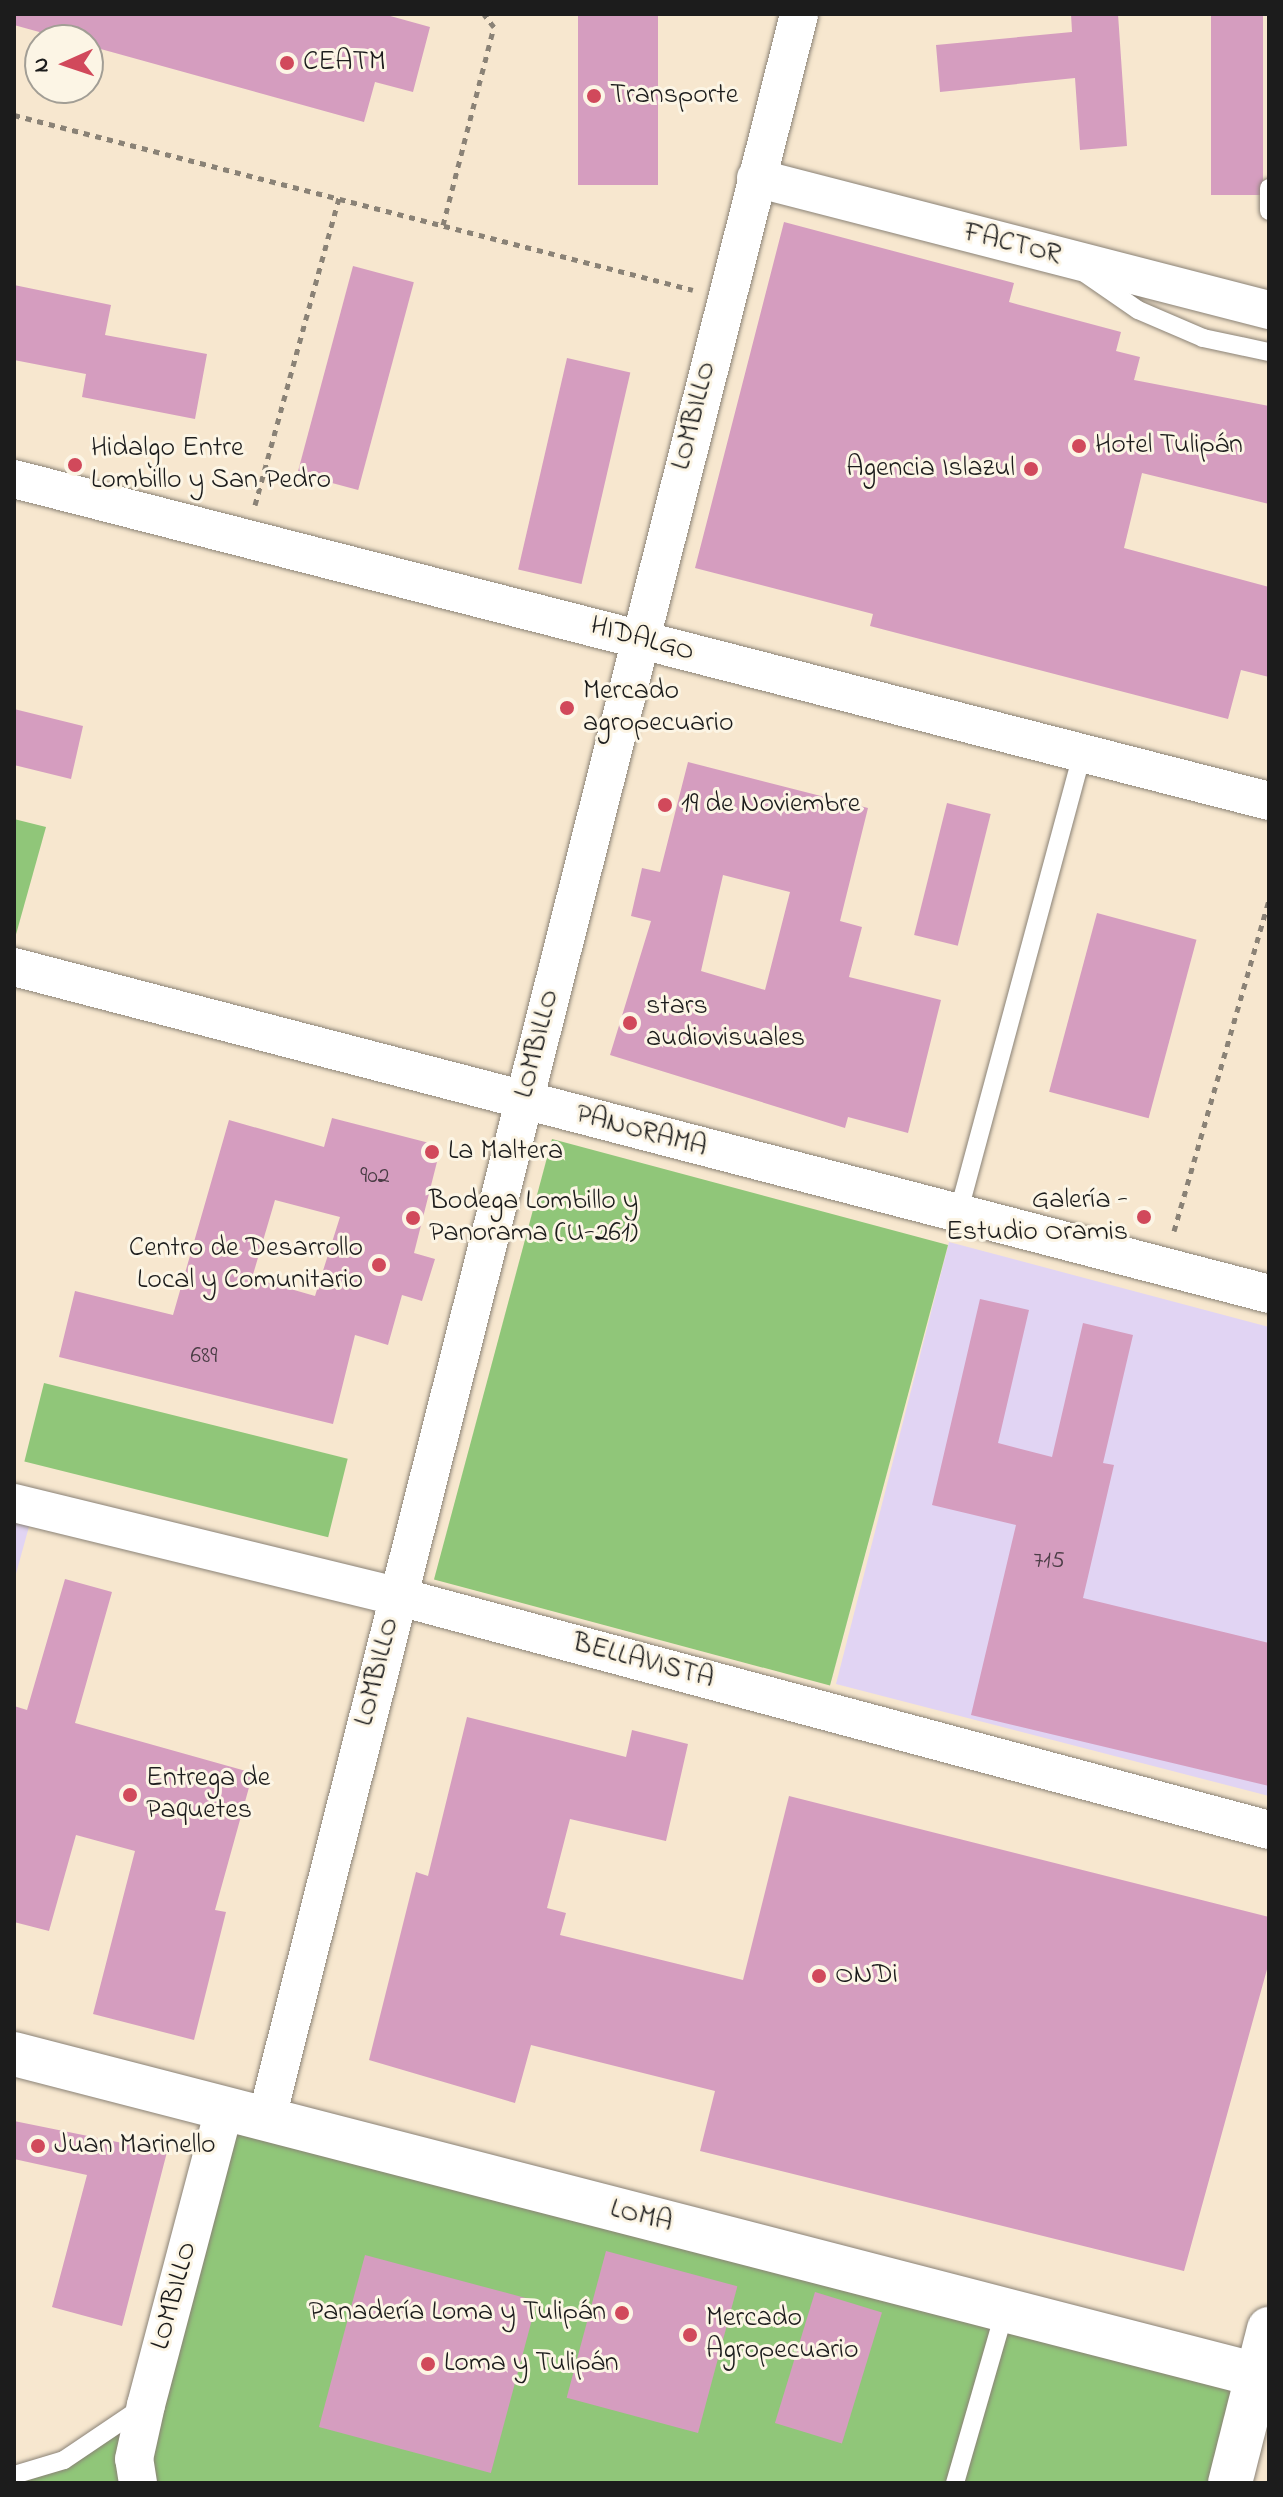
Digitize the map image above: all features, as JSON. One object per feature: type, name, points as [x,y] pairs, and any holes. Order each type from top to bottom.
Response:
[{"type":"street","name":"LOMBILLO","points":[[266,2121],[396,1596],[799,14]]},
{"type":"street","name":"FACTOR","points":[[756,178],[1269,310]]},
{"type":"street","name":"HIDALGO","points":[[14,479],[1269,801]]},
{"type":"street","name":"PANORAMA","points":[[14,967],[1269,1294]]},
{"type":"street","name":"BELLAVISTA","points":[[14,1503],[396,1596],[1269,1830]]},
{"type":"street","name":"LOMA","points":[[14,2054],[1263,2376]]},
{"type":"street","name":"LOMBILLO","points":[[138,2483],[134,2459],[146,2405],[224,2110]]},
{"type":"street","points":[[1230,2483],[1263,2376],[1269,2329]]},
{"type":"lane","points":[[1269,188],[1269,211]]},
{"type":"lane","points":[[1064,259],[1138,310],[1203,338],[1269,352]]},
{"type":"lane","points":[[958,1214],[1082,754]]},
{"type":"lane","points":[[955,2483],[1005,2310]]},
{"type":"lane","points":[[14,2475],[64,2460],[146,2405]]},
{"type":"path","points":[[443,225],[494,27],[484,14]]},
{"type":"path","points":[[14,115],[725,298]]},
{"type":"path","points":[[247,537],[339,197]]},
{"type":"path","points":[[1164,1267],[1269,900]]},
{"type":"shaded area","points":[[949,1242],[1269,1327],[1269,1796],[836,1684]]},
{"type":"shaded area","points":[[14,1520],[30,1523],[14,1581]]},
{"type":"green space","points":[[14,819],[46,827],[15,938],[14,938]]},
{"type":"green space","points":[[552,1139],[948,1245],[830,1686],[434,1579]]},
{"type":"green space","points":[[44,1383],[348,1459],[328,1537],[24,1462]]},
{"type":"green space","points":[[224,2110],[1257,2375],[1230,2483],[14,2483],[64,2460],[146,2404]]},
{"type":"building","name":"CEATM","points":[[14,14],[383,14],[430,27],[413,92],[375,82],[364,122],[104,50],[104,24],[24,24],[24,28],[14,25]]},
{"type":"building","name":"Transporte","points":[[578,14],[658,14],[658,185],[578,185]]},
{"type":"building","points":[[1071,14],[1118,14],[1127,146],[1080,150],[1075,78],[940,92],[936,45],[1072,32]]},
{"type":"building","points":[[1211,14],[1263,14],[1263,195],[1211,195]]},
{"type":"building","name":"Hotel Tulipán","points":[[784,222],[1014,283],[1009,302],[1121,332],[1116,351],[1140,357],[1134,380],[1269,406],[1269,504],[1142,473],[1124,548],[1269,587],[1269,677],[1241,670],[1228,719],[870,626],[873,614],[695,568]]},
{"type":"building","points":[[353,266],[414,282],[358,490],[297,474]]},
{"type":"building","points":[[14,285],[111,305],[105,335],[207,354],[195,419],[82,397],[86,374],[14,360]]},
{"type":"building","points":[[567,358],[630,373],[582,584],[518,569]]},
{"type":"building","points":[[14,709],[83,726],[71,779],[14,765]]},
{"type":"building","points":[[688,762],[868,808],[840,921],[862,927],[849,977],[941,1000],[908,1133],[848,1117],[845,1128],[610,1055],[651,921],[631,916],[642,868],[660,872]],"holes":[[[723,875],[790,892],[765,990],[701,971]]]},
{"type":"building","points":[[947,803],[991,814],[958,946],[914,935]]},
{"type":"building","points":[[1097,913],[1196,940],[1149,1118],[1049,1092]]},
{"type":"building","points":[[332,1118],[441,1146],[414,1253],[435,1259],[422,1301],[402,1295],[388,1345],[355,1335],[333,1424],[59,1357],[75,1291],[173,1315],[229,1120],[324,1147]],"holes":[[[275,1200],[340,1217],[315,1296],[252,1278]]]},
{"type":"building","points":[[980,1299],[1029,1310],[998,1443],[1052,1457],[1083,1323],[1133,1335],[1103,1463],[1114,1465],[1083,1598],[1269,1643],[1269,1786],[971,1715],[1016,1525],[932,1505]]},
{"type":"building","points":[[65,1579],[112,1592],[75,1723],[253,1773],[215,1910],[226,1912],[194,2040],[93,2014],[135,1851],[76,1835],[49,1931],[14,1922],[14,1706],[27,1710]]},
{"type":"building","points":[[467,1717],[626,1757],[632,1730],[688,1744],[666,1841],[570,1819],[547,1908],[566,1913],[560,1935],[743,1980],[789,1796],[1269,1917],[1269,1962],[1184,2271],[700,2151],[715,2091],[531,2045],[515,2103],[369,2060],[416,1872],[428,1876]]},
{"type":"building","points":[[14,2121],[167,2152],[122,2326],[52,2307],[87,2175],[14,2159]]},
{"type":"building","points":[[606,2251],[737,2286],[698,2433],[567,2398]]},
{"type":"building","name":"Loma y Tulipán","points":[[365,2255],[537,2301],[491,2473],[319,2427]]},
{"type":"building","points":[[815,2292],[882,2312],[842,2443],[775,2423]]},
{"type":"place","name":"CEATM","points":[[287,63]]},
{"type":"place","name":"Transporte","points":[[594,96]]},
{"type":"place","name":"Hotel Tulipán","points":[[1079,446]]},
{"type":"place","name":"Hidalgo Entre Lombillo y San Pedro","points":[[75,465]]},
{"type":"place","name":"Agencia Islazul","points":[[1031,469]]},
{"type":"place","name":"Mercado agropecuario","points":[[567,708]]},
{"type":"place","name":"19 de Noviembre","points":[[665,805]]},
{"type":"place","name":"stars audiovisuales","points":[[630,1023]]},
{"type":"place","name":"La Maltera","points":[[432,1152]]},
{"type":"place","name":"Galería - Estudio Oramis","points":[[1144,1217]]},
{"type":"place","name":"Bodega Lombillo y Panorama (U-261)","points":[[413,1218]]},
{"type":"place","name":"Centro de Desarrollo Local y Comunitario","points":[[379,1265]]},
{"type":"place","name":"Entrega de Paquetes","points":[[130,1795]]},
{"type":"place","name":"ONDi","points":[[819,1976]]},
{"type":"place","name":"Juan Marinello","points":[[38,2146]]},
{"type":"place","name":"Panadería Loma y Tulipán","points":[[622,2313]]},
{"type":"place","name":"Mercado Agropecuario","points":[[690,2335]]},
{"type":"place","name":"Loma y Tulipán","points":[[428,2364]]}]
